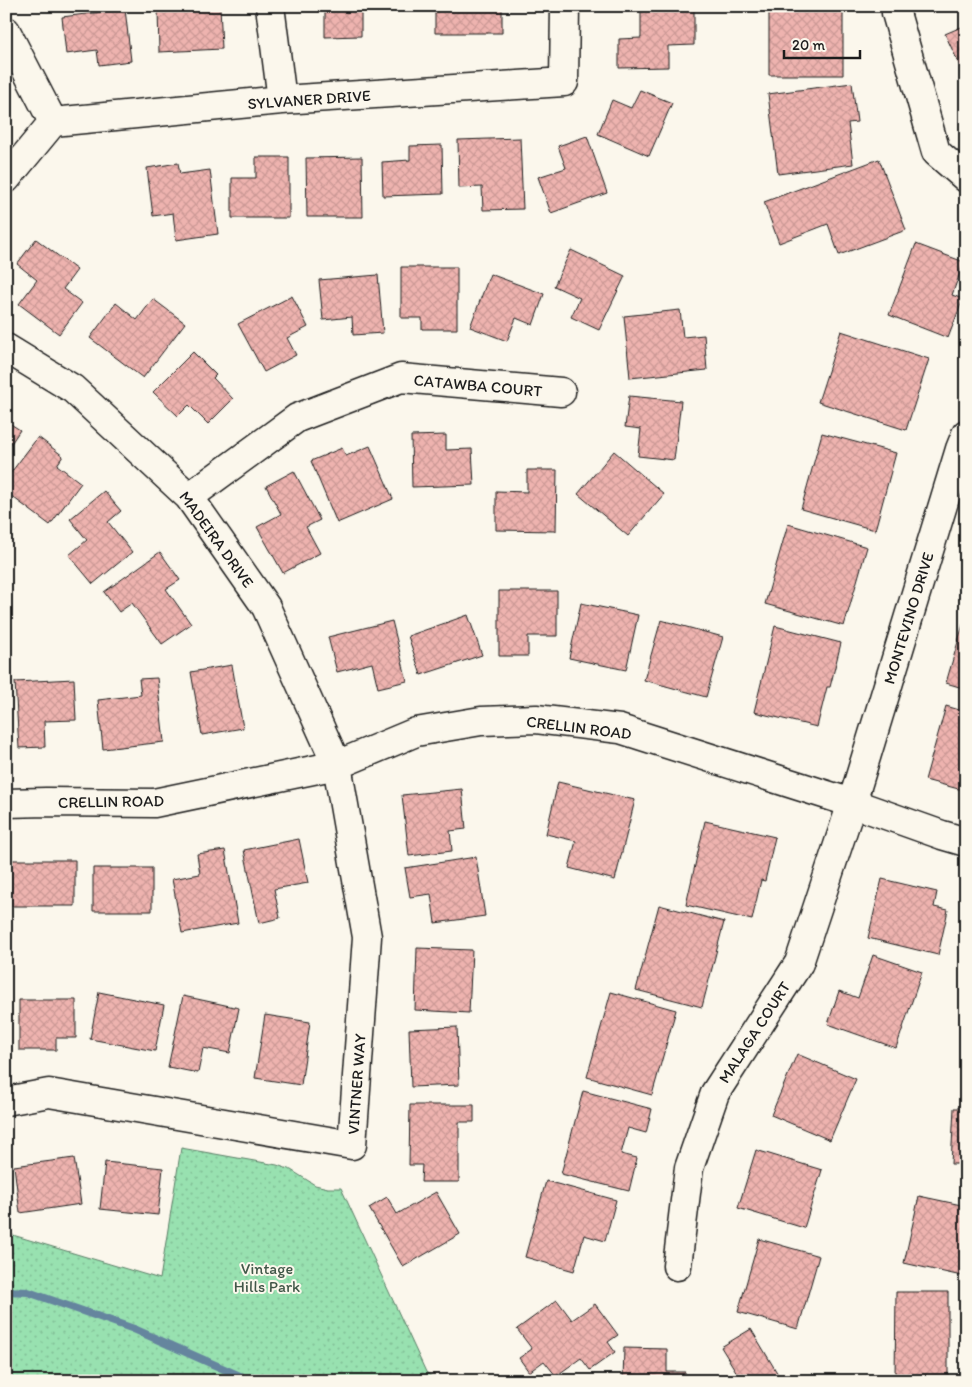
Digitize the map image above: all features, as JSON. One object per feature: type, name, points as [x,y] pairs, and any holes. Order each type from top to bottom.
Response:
[{"type":"street","points":[[270,6],[282,100]]},
{"type":"street","name":"SYLVANER DRIVE","points":[[53,122],[282,100],[564,82],[565,6]]},
{"type":"street","points":[[897,6],[896,13],[936,152],[966,178]]},
{"type":"street","points":[[6,31],[53,122],[6,179]]},
{"type":"street","name":"MADEIRA DRIVE","points":[[6,348],[73,389],[189,496],[266,607],[337,765]]},
{"type":"street","name":"CATAWBA COURT","points":[[189,496],[297,418],[401,378],[561,392]]},
{"type":"street","name":"MONTEVINO DRIVE","points":[[852,803],[966,434]]},
{"type":"street","name":"CRELLIN ROAD","points":[[6,803],[154,803],[337,765],[416,732],[481,721],[536,718],[620,729],[852,803],[966,842]]},
{"type":"street","name":"VINTNER WAY","points":[[6,1101],[50,1093],[352,1145],[367,937],[337,765]]},
{"type":"street","name":"MALAGA COURT","points":[[678,1266],[689,1168],[715,1093],[800,963],[852,803]]},
{"type":"green space","name":"Vintage Hills Park","points":[[181,1148],[277,1165],[291,1170],[315,1185],[341,1188],[426,1372],[436,1381],[6,1381],[6,1233],[160,1279]]},
{"type":"building","points":[[176,6],[220,6],[222,49],[159,52],[158,9],[176,8]]},
{"type":"building","points":[[306,6],[361,6],[361,36],[325,37],[325,11],[306,11]]},
{"type":"building","points":[[435,6],[502,6],[502,33],[435,33]]},
{"type":"building","points":[[769,6],[843,6],[843,75],[769,75]]},
{"type":"building","points":[[694,8],[694,45],[668,46],[668,67],[619,68],[619,39],[641,38],[641,9]]},
{"type":"building","points":[[125,9],[131,61],[99,65],[97,50],[66,54],[62,17]]},
{"type":"building","points":[[966,25],[966,79],[945,34]]},
{"type":"building","points":[[852,83],[857,122],[848,123],[853,164],[778,174],[768,94]]},
{"type":"building","points":[[640,90],[672,103],[649,156],[598,134],[612,100],[631,108]]},
{"type":"building","points":[[587,136],[607,193],[551,213],[538,177],[566,168],[558,146]]},
{"type":"building","points":[[520,138],[523,209],[483,210],[482,187],[459,188],[458,140]]},
{"type":"building","points":[[442,145],[443,194],[383,196],[382,162],[410,160],[410,146]]},
{"type":"building","points":[[256,157],[289,157],[289,218],[232,218],[232,178],[256,178]]},
{"type":"building","points":[[362,157],[363,217],[307,217],[306,158]]},
{"type":"building","points":[[879,159],[906,230],[839,255],[828,224],[779,243],[764,202]]},
{"type":"building","points":[[178,163],[180,174],[210,170],[218,234],[176,240],[173,213],[153,216],[147,168]]},
{"type":"building","points":[[36,239],[77,270],[63,289],[82,303],[59,334],[19,304],[37,280],[17,264]]},
{"type":"building","points":[[916,244],[964,262],[952,295],[963,299],[948,338],[889,315]]},
{"type":"building","points":[[571,250],[625,276],[599,330],[571,317],[580,298],[554,286]]},
{"type":"building","points":[[401,267],[457,267],[457,329],[422,329],[422,318],[401,318]]},
{"type":"building","points":[[490,274],[544,294],[533,325],[516,318],[507,341],[470,327]]},
{"type":"building","points":[[378,275],[383,333],[353,335],[352,317],[323,320],[319,280]]},
{"type":"building","points":[[292,296],[308,327],[287,338],[296,355],[264,372],[238,324]]},
{"type":"building","points":[[153,299],[185,323],[143,378],[90,338],[116,303],[137,320]]},
{"type":"building","points":[[680,310],[683,337],[704,335],[707,370],[630,378],[624,316]]},
{"type":"building","points":[[841,331],[929,359],[906,430],[818,402]]},
{"type":"building","points":[[193,352],[216,375],[213,378],[233,399],[208,424],[189,405],[178,416],[153,392]]},
{"type":"building","points":[[629,396],[681,401],[674,460],[638,456],[641,429],[625,427]]},
{"type":"building","points":[[6,421],[20,430],[6,451]]},
{"type":"building","points":[[822,433],[896,453],[875,530],[801,509]]},
{"type":"building","points":[[446,435],[446,450],[472,449],[474,485],[412,487],[411,436]]},
{"type":"building","points":[[38,437],[63,456],[57,465],[81,483],[50,525],[6,492],[6,479]]},
{"type":"building","points":[[370,446],[393,499],[337,523],[311,461],[342,448],[346,456]]},
{"type":"building","points":[[614,451],[664,494],[628,536],[578,494]]},
{"type":"building","points":[[527,470],[557,470],[556,531],[496,530],[496,491],[527,492]]},
{"type":"building","points":[[294,471],[320,520],[306,527],[320,553],[283,573],[257,527],[281,514],[266,486]]},
{"type":"building","points":[[104,491],[121,511],[108,522],[132,552],[93,584],[69,555],[87,540],[70,519]]},
{"type":"building","points":[[788,524],[867,547],[844,626],[765,604]]},
{"type":"building","points":[[160,552],[180,580],[166,589],[191,624],[162,644],[132,603],[119,612],[104,592]]},
{"type":"building","points":[[499,591],[557,591],[557,636],[528,636],[528,656],[499,656]]},
{"type":"building","points":[[581,603],[638,615],[626,670],[569,658]]},
{"type":"building","points":[[468,615],[482,655],[421,675],[408,636]]},
{"type":"building","points":[[661,620],[723,637],[706,697],[644,680]]},
{"type":"building","points":[[392,621],[407,681],[378,688],[372,663],[337,672],[328,637]]},
{"type":"building","points":[[964,621],[966,622],[966,689],[946,683]]},
{"type":"building","points":[[775,626],[841,643],[830,687],[827,687],[817,727],[754,712]]},
{"type":"building","points":[[232,665],[243,728],[202,735],[191,672]]},
{"type":"building","points":[[157,678],[164,742],[103,749],[98,700],[141,695],[139,679]]},
{"type":"building","points":[[74,679],[76,720],[44,721],[45,747],[19,748],[15,682]]},
{"type":"building","points":[[946,706],[966,712],[964,725],[966,725],[966,791],[925,780]]},
{"type":"building","points":[[558,782],[635,800],[615,880],[569,868],[576,841],[546,834]]},
{"type":"building","points":[[462,789],[466,829],[450,831],[452,851],[409,856],[402,795]]},
{"type":"building","points":[[705,821],[775,837],[765,881],[761,880],[752,920],[686,905]]},
{"type":"building","points":[[299,839],[308,883],[274,889],[280,918],[259,923],[244,850]]},
{"type":"building","points":[[225,850],[238,923],[182,933],[172,879],[200,874],[197,854]]},
{"type":"building","points":[[476,857],[485,916],[435,923],[431,894],[410,897],[405,868]]},
{"type":"building","points":[[11,860],[75,860],[75,906],[11,906]]},
{"type":"building","points":[[93,868],[152,868],[152,911],[93,911]]},
{"type":"building","points":[[882,879],[937,892],[934,907],[948,910],[938,955],[868,938]]},
{"type":"building","points":[[659,905],[724,922],[702,1007],[636,990]]},
{"type":"building","points":[[417,948],[472,950],[469,1013],[415,1010]]},
{"type":"building","points":[[873,955],[922,972],[896,1048],[828,1024],[839,991],[858,998]]},
{"type":"building","points":[[99,992],[164,1005],[155,1051],[90,1039]]},
{"type":"building","points":[[611,992],[676,1010],[652,1095],[587,1077]]},
{"type":"building","points":[[183,996],[239,1008],[230,1053],[203,1048],[198,1073],[168,1067]]},
{"type":"building","points":[[19,1000],[76,1000],[76,1038],[56,1038],[56,1050],[19,1050]]},
{"type":"building","points":[[265,1015],[310,1022],[301,1085],[255,1078]]},
{"type":"building","points":[[457,1027],[459,1085],[411,1087],[409,1029]]},
{"type":"building","points":[[797,1054],[856,1079],[830,1140],[771,1115]]},
{"type":"building","points":[[583,1091],[652,1109],[646,1133],[628,1128],[621,1154],[637,1158],[629,1191],[561,1174]]},
{"type":"building","points":[[410,1105],[474,1105],[474,1122],[459,1122],[459,1182],[421,1182],[422,1165],[409,1165]]},
{"type":"building","points":[[954,1108],[966,1108],[966,1184],[963,1184],[964,1164],[951,1164]]},
{"type":"building","points":[[756,1150],[822,1170],[804,1228],[738,1208]]},
{"type":"building","points":[[74,1158],[81,1204],[20,1213],[14,1166]]},
{"type":"building","points":[[105,1162],[163,1168],[158,1215],[100,1209]]},
{"type":"building","points":[[546,1181],[616,1200],[605,1241],[584,1235],[574,1271],[525,1257]]},
{"type":"building","points":[[436,1192],[460,1234],[403,1267],[369,1208],[387,1197],[397,1214]]},
{"type":"building","points":[[919,1196],[966,1206],[966,1277],[904,1263]]},
{"type":"building","points":[[759,1239],[819,1256],[798,1329],[738,1312]]},
{"type":"building","points":[[896,1292],[948,1292],[948,1379],[895,1378]]},
{"type":"building","points":[[557,1300],[572,1320],[595,1304],[618,1335],[608,1342],[615,1352],[590,1370],[581,1358],[556,1376],[544,1361],[529,1372],[519,1358],[532,1349],[517,1329]]},
{"type":"building","points":[[751,1329],[782,1381],[725,1381],[737,1373],[721,1347]]},
{"type":"building","points":[[624,1348],[667,1349],[667,1372],[685,1372],[685,1381],[623,1381]]},
{"type":"waterway","points":[[6,1291],[28,1292],[134,1329],[242,1377],[247,1381]]}]
